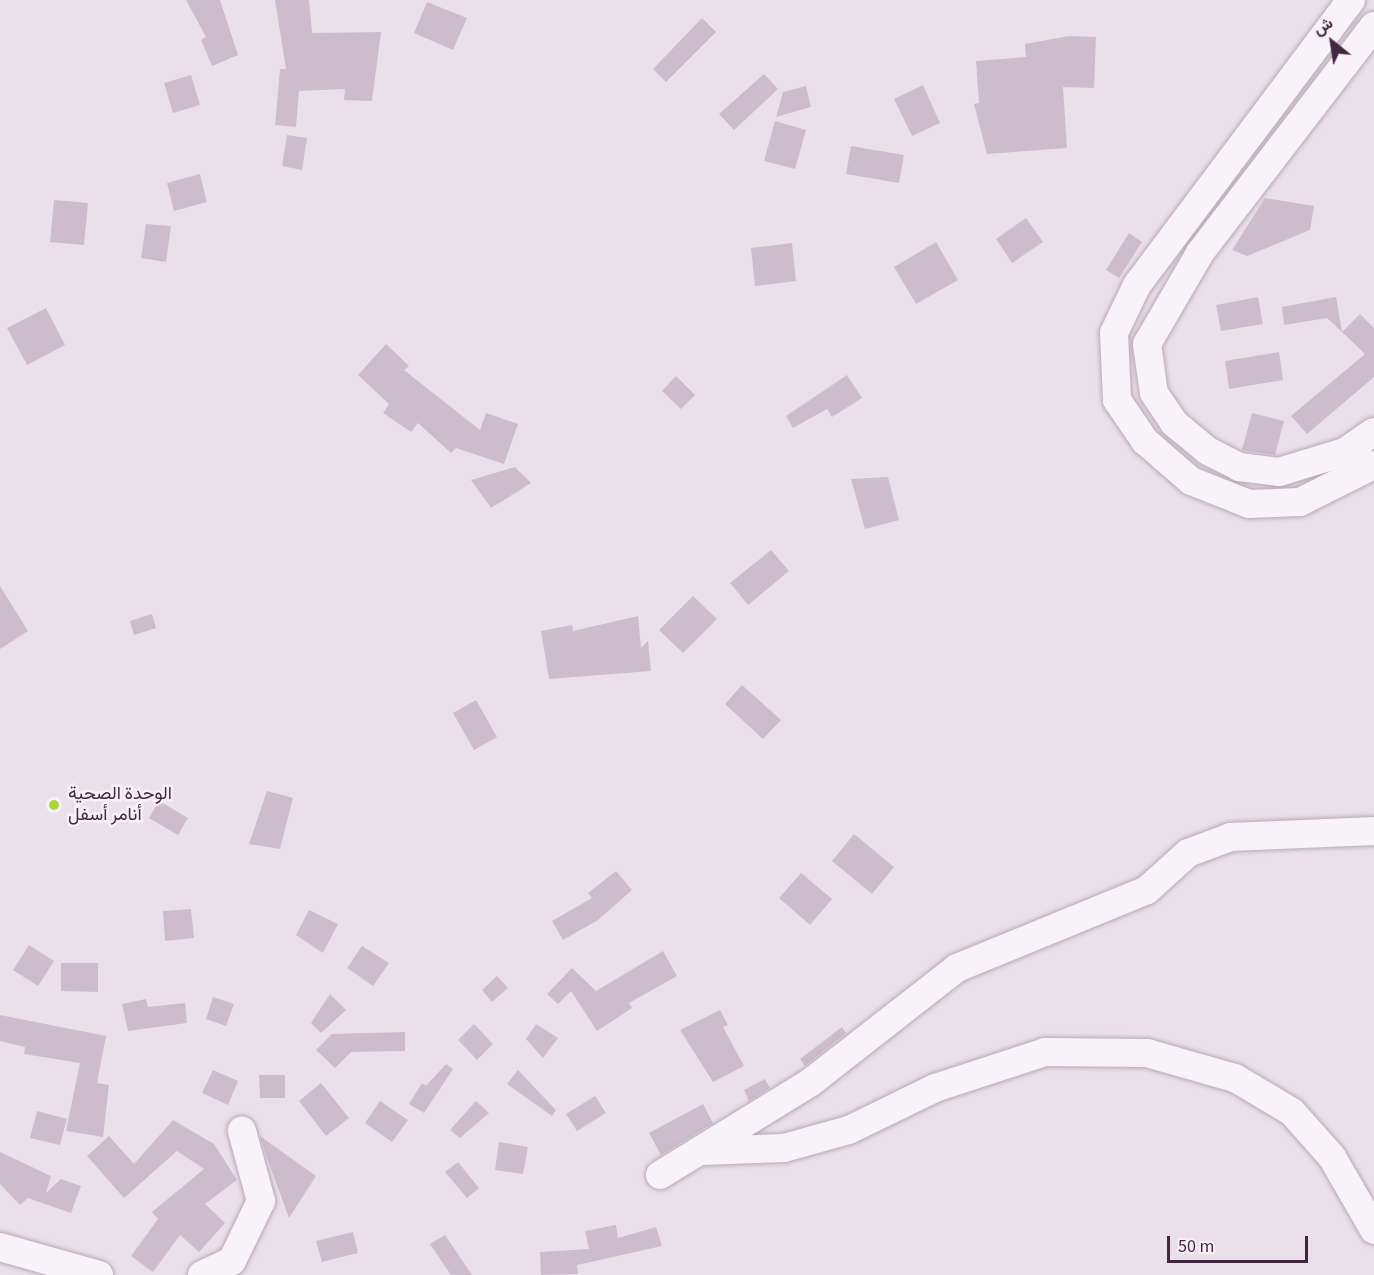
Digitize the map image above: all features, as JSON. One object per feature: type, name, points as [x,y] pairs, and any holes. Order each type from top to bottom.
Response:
[{"type":"street","points":[[1352,0],[1137,285],[1114,333],[1117,400],[1145,441],[1191,481],[1249,504],[1300,502],[1374,465]]},
{"type":"street","points":[[1374,26],[1200,253],[1148,344],[1154,393],[1174,423],[1208,452],[1239,467],[1279,472],[1345,452],[1374,432]]},
{"type":"street","points":[[660,1175],[811,1082],[957,968],[1081,922],[1147,890],[1188,853],[1231,837],[1374,831]]},
{"type":"street","points":[[702,1151],[784,1148],[849,1130],[935,1088],[1046,1052],[1147,1053],[1235,1078],[1293,1112],[1332,1157],[1374,1230]]},
{"type":"street","points":[[202,1275],[232,1261],[261,1201],[242,1131]]},
{"type":"street","points":[[0,1247],[99,1275]]},
{"type":"building","points":[[186,0],[220,0],[238,55],[212,66],[201,40],[206,37]]},
{"type":"building","points":[[275,0],[309,0],[312,33],[381,32],[372,101],[344,100],[345,89],[299,91],[296,127],[275,125],[280,69],[286,69]]},
{"type":"building","points":[[427,2],[467,18],[453,50],[414,33]]},
{"type":"building","points":[[702,18],[716,32],[666,82],[653,69]]},
{"type":"building","points":[[1069,36],[1096,37],[1094,88],[1063,87],[1067,148],[987,154],[974,104],[979,103],[976,61],[1026,57],[1025,44]]},
{"type":"building","points":[[764,74],[778,89],[734,130],[719,114]]},
{"type":"building","points":[[191,75],[200,105],[173,113],[164,83]]},
{"type":"building","points":[[923,85],[940,123],[912,136],[894,99]]},
{"type":"building","points":[[806,86],[811,107],[776,117],[783,92]]},
{"type":"building","points":[[775,121],[806,130],[795,169],[764,161]]},
{"type":"building","points":[[287,135],[307,138],[302,170],[282,166]]},
{"type":"building","points":[[851,146],[904,155],[899,183],[846,174]]},
{"type":"building","points":[[200,174],[207,202],[174,211],[167,183]]},
{"type":"building","points":[[1265,198],[1314,206],[1310,230],[1247,256],[1232,250]]},
{"type":"building","points":[[54,200],[88,203],[84,245],[50,242]]},
{"type":"building","points":[[1026,218],[1043,242],[1012,263],[996,239]]},
{"type":"building","points":[[146,224],[171,226],[166,262],[141,258]]},
{"type":"building","points":[[1129,233],[1142,242],[1119,278],[1106,270]]},
{"type":"building","points":[[936,242],[958,280],[916,304],[894,267]]},
{"type":"building","points":[[792,243],[796,281],[755,286],[751,248]]},
{"type":"building","points":[[1258,297],[1263,324],[1221,331],[1216,305]]},
{"type":"building","points":[[1336,297],[1342,332],[1327,318],[1284,325],[1282,307]]},
{"type":"building","points":[[46,308],[65,345],[27,365],[7,328]]},
{"type":"building","points":[[1360,314],[1374,328],[1374,377],[1307,434],[1291,416],[1365,354],[1342,332]]},
{"type":"building","points":[[386,344],[409,366],[404,370],[480,430],[486,413],[518,424],[504,464],[456,448],[451,453],[418,423],[411,432],[383,413],[389,404],[358,375]]},
{"type":"building","points":[[1279,352],[1283,380],[1229,389],[1225,361]]},
{"type":"building","points":[[847,375],[862,398],[832,417],[827,409],[793,428],[786,416]]},
{"type":"building","points":[[676,376],[695,395],[681,409],[662,391]]},
{"type":"building","points":[[1252,413],[1284,421],[1275,455],[1242,450]]},
{"type":"building","points":[[515,467],[531,483],[491,508],[471,480]]},
{"type":"building","points":[[888,477],[899,520],[865,529],[851,479]]},
{"type":"building","points":[[771,550],[789,571],[748,605],[730,583]]},
{"type":"building","points":[[0,586],[28,631],[0,649]]},
{"type":"building","points":[[693,596],[717,619],[683,653],[659,630]]},
{"type":"building","points":[[152,614],[156,628],[134,635],[130,621]]},
{"type":"building","points":[[638,616],[641,648],[648,641],[651,671],[549,679],[541,631],[572,625],[573,631]]},
{"type":"building","points":[[742,685],[781,720],[763,739],[725,704]]},
{"type":"building","points":[[476,700],[497,737],[474,750],[453,713]]},
{"type":"building","points":[[267,791],[293,798],[280,849],[249,844]]},
{"type":"building","points":[[159,801],[188,818],[178,835],[149,818]]},
{"type":"building","points":[[854,834],[894,867],[872,894],[832,861]]},
{"type":"building","points":[[616,871],[632,890],[598,920],[563,940],[552,921],[592,898],[588,893]]},
{"type":"building","points":[[801,873],[832,899],[810,925],[779,898]]},
{"type":"building","points":[[191,909],[194,938],[165,941],[163,911]]},
{"type":"building","points":[[309,910],[338,924],[323,953],[296,935]]},
{"type":"building","points":[[29,945],[54,961],[38,986],[13,970]]},
{"type":"building","points":[[362,946],[389,963],[373,986],[347,968]]},
{"type":"building","points":[[663,951],[677,976],[629,1003],[632,1008],[597,1031],[571,991],[558,1004],[547,994],[572,968],[596,991]]},
{"type":"building","points":[[61,963],[98,963],[98,992],[61,991]]},
{"type":"building","points":[[497,976],[508,988],[492,1002],[482,990]]},
{"type":"building","points":[[330,994],[346,1010],[321,1033],[311,1023]]},
{"type":"building","points":[[213,997],[234,1004],[226,1026],[206,1019]]},
{"type":"building","points":[[146,999],[148,1007],[185,1003],[187,1023],[128,1031],[122,1004]]},
{"type":"building","points":[[720,1010],[728,1025],[723,1027],[744,1066],[713,1082],[680,1030]]},
{"type":"building","points":[[0,1015],[106,1036],[97,1083],[109,1085],[103,1137],[66,1131],[80,1063],[24,1054],[25,1047],[0,1041]]},
{"type":"building","points":[[474,1024],[493,1044],[477,1060],[458,1040]]},
{"type":"building","points":[[536,1024],[558,1038],[543,1058],[526,1039]]},
{"type":"building","points":[[842,1027],[846,1033],[805,1066],[800,1059]]},
{"type":"building","points":[[405,1032],[405,1051],[351,1052],[335,1068],[316,1050],[332,1034]]},
{"type":"building","points":[[446,1064],[453,1069],[424,1113],[409,1104],[422,1083],[426,1086]]},
{"type":"building","points":[[213,1070],[238,1081],[228,1105],[202,1093]]},
{"type":"building","points":[[518,1070],[556,1110],[552,1116],[507,1084]]},
{"type":"building","points":[[259,1075],[285,1075],[285,1098],[260,1098]]},
{"type":"building","points":[[765,1079],[770,1088],[749,1101],[744,1090]]},
{"type":"building","points":[[321,1083],[349,1118],[326,1136],[299,1101]]},
{"type":"building","points":[[595,1096],[606,1113],[577,1131],[566,1114]]},
{"type":"building","points":[[380,1101],[408,1120],[392,1142],[365,1123]]},
{"type":"building","points":[[476,1101],[489,1113],[460,1138],[450,1130]]},
{"type":"building","points":[[703,1104],[713,1123],[661,1155],[649,1133]]},
{"type":"building","points":[[37,1111],[67,1119],[60,1145],[30,1138]]},
{"type":"building","points":[[173,1120],[214,1144],[237,1180],[205,1204],[225,1223],[199,1252],[180,1235],[153,1272],[131,1256],[158,1219],[152,1212],[204,1169],[177,1151],[124,1198],[87,1156],[109,1136],[134,1164]]},
{"type":"building","points":[[260,1136],[316,1176],[289,1218],[266,1155]]},
{"type":"building","points":[[499,1142],[528,1147],[523,1174],[495,1170]]},
{"type":"building","points":[[0,1152],[51,1176],[46,1193],[61,1179],[81,1186],[71,1213],[28,1198],[20,1205],[0,1184]]},
{"type":"building","points":[[458,1162],[479,1188],[467,1198],[445,1172]]},
{"type":"building","points":[[616,1225],[618,1238],[656,1227],[662,1246],[577,1265],[578,1274],[541,1275],[540,1252],[589,1249],[585,1231]]},
{"type":"building","points":[[353,1232],[358,1253],[322,1262],[316,1241]]},
{"type":"building","points":[[445,1235],[472,1275],[451,1275],[430,1244]]},
{"type":"place","name":"الوحدة الصحية أنامر أسفل","points":[[54,805]]}]
